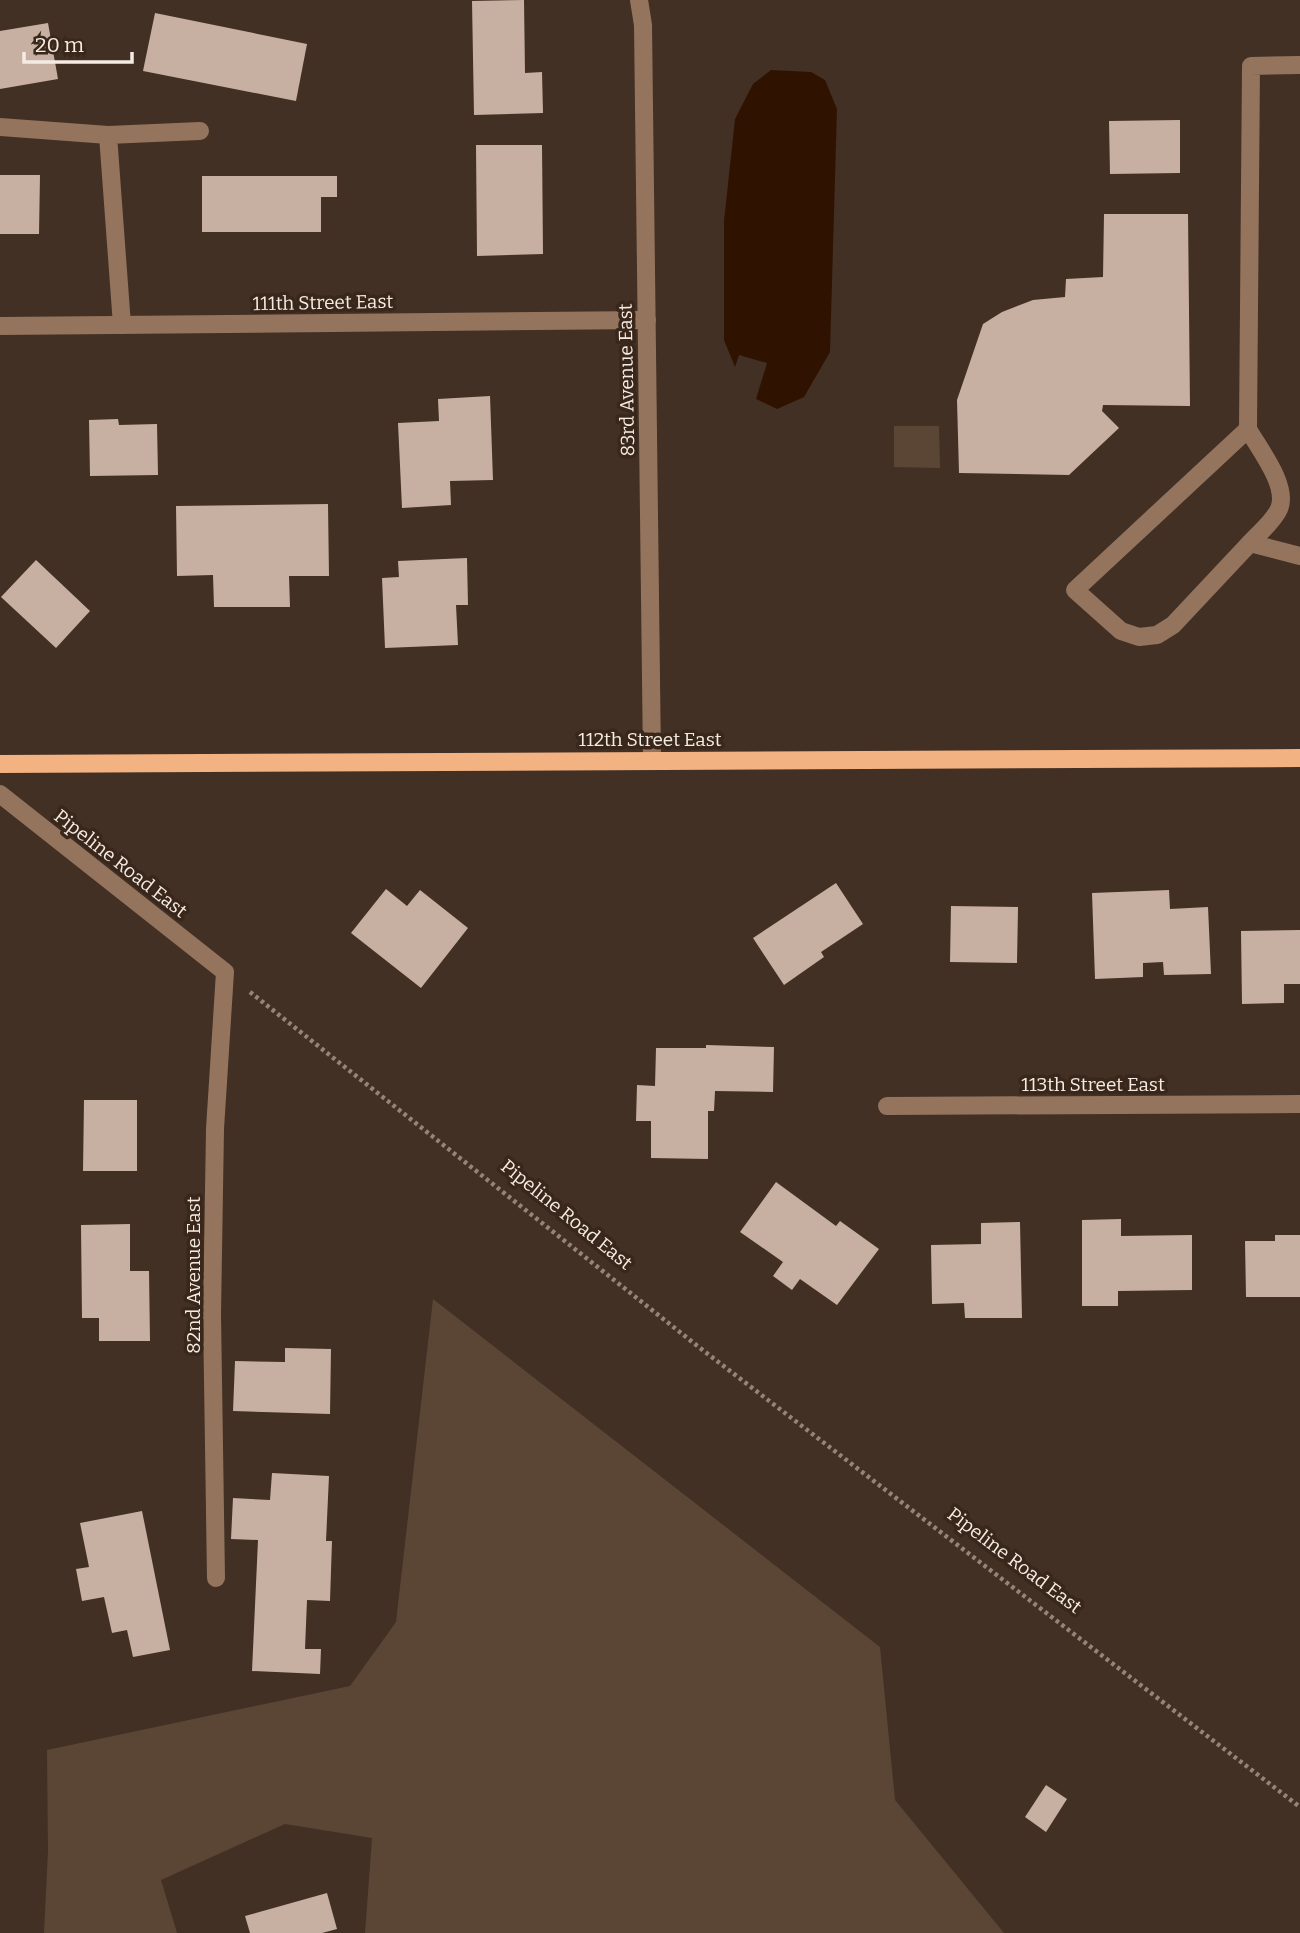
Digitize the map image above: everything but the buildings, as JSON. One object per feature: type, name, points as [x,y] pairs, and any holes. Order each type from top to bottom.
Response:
[{"type":"main road","name":"112th Street East","points":[[0,764],[1300,758]]},
{"type":"street","name":"83rd Avenue East","points":[[639,0],[643,25],[652,760]]},
{"type":"street","points":[[1248,429],[1075,590],[1121,631],[1139,637],[1157,635],[1173,625],[1278,512],[1282,501],[1279,486],[1248,429],[1251,66],[1300,65]]},
{"type":"street","points":[[0,127],[108,135],[200,131]]},
{"type":"street","points":[[108,135],[122,325]]},
{"type":"street","name":"111th Street East","points":[[0,326],[647,320]]},
{"type":"street","points":[[1250,543],[1300,556]]},
{"type":"street","name":"Pipeline Road East","points":[[0,794],[225,972]]},
{"type":"street","name":"82nd Avenue East","points":[[216,1578],[212,1287],[215,1129],[225,972]]},
{"type":"street","name":"113th Street East","points":[[887,1106],[1300,1104]]},
{"type":"path","name":"Pipeline Road East","points":[[225,972],[700,1348],[1300,1807]]},
{"type":"shaded area","points":[[771,70],[811,72],[825,80],[837,109],[830,352],[804,397],[777,409],[756,399],[767,363],[739,355],[735,367],[724,340],[724,221],[735,119],[753,84]]},
{"type":"shaded area","points":[[894,426],[939,426],[940,468],[894,467]]},
{"type":"shaded area","points":[[433,1299],[880,1647],[895,1800],[1004,1933],[365,1933],[372,1838],[285,1824],[161,1880],[177,1933],[44,1933],[48,1851],[47,1750],[350,1686],[396,1622]]}]
